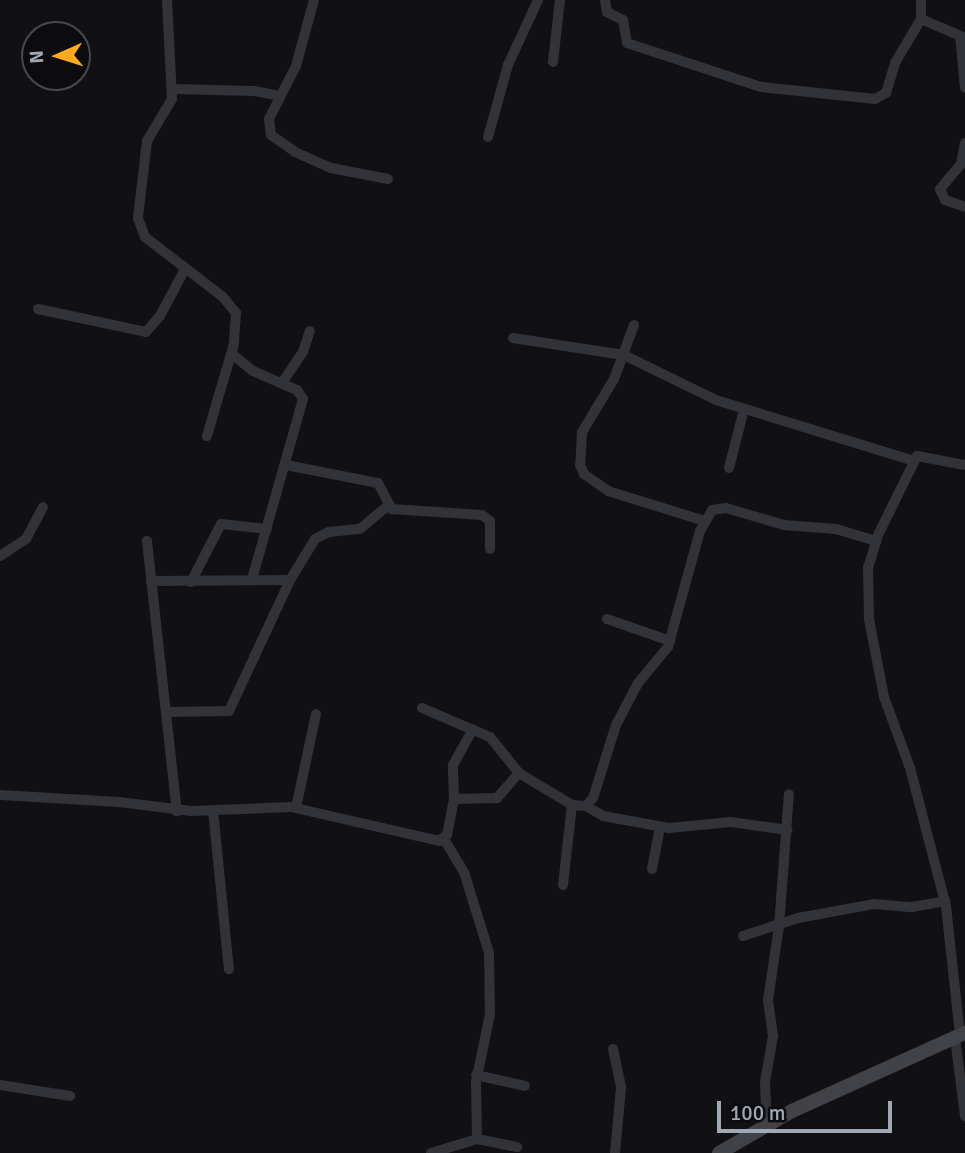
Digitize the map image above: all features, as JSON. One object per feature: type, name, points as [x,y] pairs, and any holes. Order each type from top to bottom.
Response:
[{"type":"main road","points":[[719,1153],[768,1126],[960,1035]]},
{"type":"street","points":[[167,0],[173,89],[169,107],[147,141],[138,218],[145,237],[230,303],[237,322],[232,354],[207,436]]},
{"type":"street","points":[[314,0],[296,66],[269,119],[271,135],[331,168],[388,179]]},
{"type":"street","points":[[488,137],[508,65],[538,0]]},
{"type":"street","points":[[553,62],[560,0]]},
{"type":"street","points":[[605,0],[607,12],[623,20],[627,43],[761,87],[875,99],[886,93],[895,63],[921,19],[921,0]]},
{"type":"street","points":[[921,19],[962,37],[965,88]]},
{"type":"street","points":[[173,89],[254,91],[280,96]]},
{"type":"street","points":[[965,143],[961,164],[940,190],[944,200],[965,207]]},
{"type":"street","points":[[38,309],[146,332],[160,316],[185,268]]},
{"type":"street","points":[[634,325],[624,355],[582,432],[578,452],[584,474],[608,491],[705,521]]},
{"type":"street","points":[[282,383],[303,352],[310,331]]},
{"type":"street","points":[[513,338],[624,355],[672,381],[744,409],[914,461]]},
{"type":"street","points":[[232,354],[253,371],[282,383],[303,399],[252,579]]},
{"type":"street","points":[[729,468],[744,409]]},
{"type":"street","points":[[965,465],[924,455],[914,461],[876,541],[868,568],[873,645],[945,901],[960,1035],[965,1116]]},
{"type":"street","points":[[286,465],[378,483],[387,506]]},
{"type":"street","points":[[169,712],[217,714],[234,706],[290,580],[320,534],[360,530],[387,506],[482,515],[490,522],[490,549]]},
{"type":"street","points":[[0,556],[22,545],[43,507]]},
{"type":"street","points":[[586,806],[593,798],[616,725],[670,641],[705,521],[712,510],[726,508],[785,525],[836,529],[876,541]]},
{"type":"street","points":[[191,582],[221,524],[268,529]]},
{"type":"street","points":[[147,541],[169,712],[177,811]]},
{"type":"street","points":[[151,581],[290,580]]},
{"type":"street","points":[[607,619],[670,641]]},
{"type":"street","points":[[422,708],[499,743],[519,773],[572,805],[586,806],[603,816],[660,827],[731,822],[787,830]]},
{"type":"street","points":[[296,808],[316,714]]},
{"type":"street","points":[[472,729],[453,765],[454,799],[444,839],[464,872],[489,953],[490,1014],[476,1075],[477,1139]]},
{"type":"street","points":[[454,799],[497,798],[519,773]]},
{"type":"street","points":[[768,1126],[765,1082],[773,1036],[768,1000],[779,926],[789,794]]},
{"type":"street","points":[[0,795],[119,802],[177,811],[296,808],[431,840],[444,839]]},
{"type":"street","points":[[563,885],[572,805]]},
{"type":"street","points":[[213,810],[229,969]]},
{"type":"street","points":[[652,869],[660,827]]},
{"type":"street","points":[[743,936],[874,904],[912,907],[945,901]]},
{"type":"street","points":[[613,1049],[621,1088],[615,1153]]},
{"type":"street","points":[[476,1075],[525,1086]]},
{"type":"street","points":[[0,1086],[70,1096]]},
{"type":"street","points":[[431,1153],[477,1139],[517,1147]]}]
